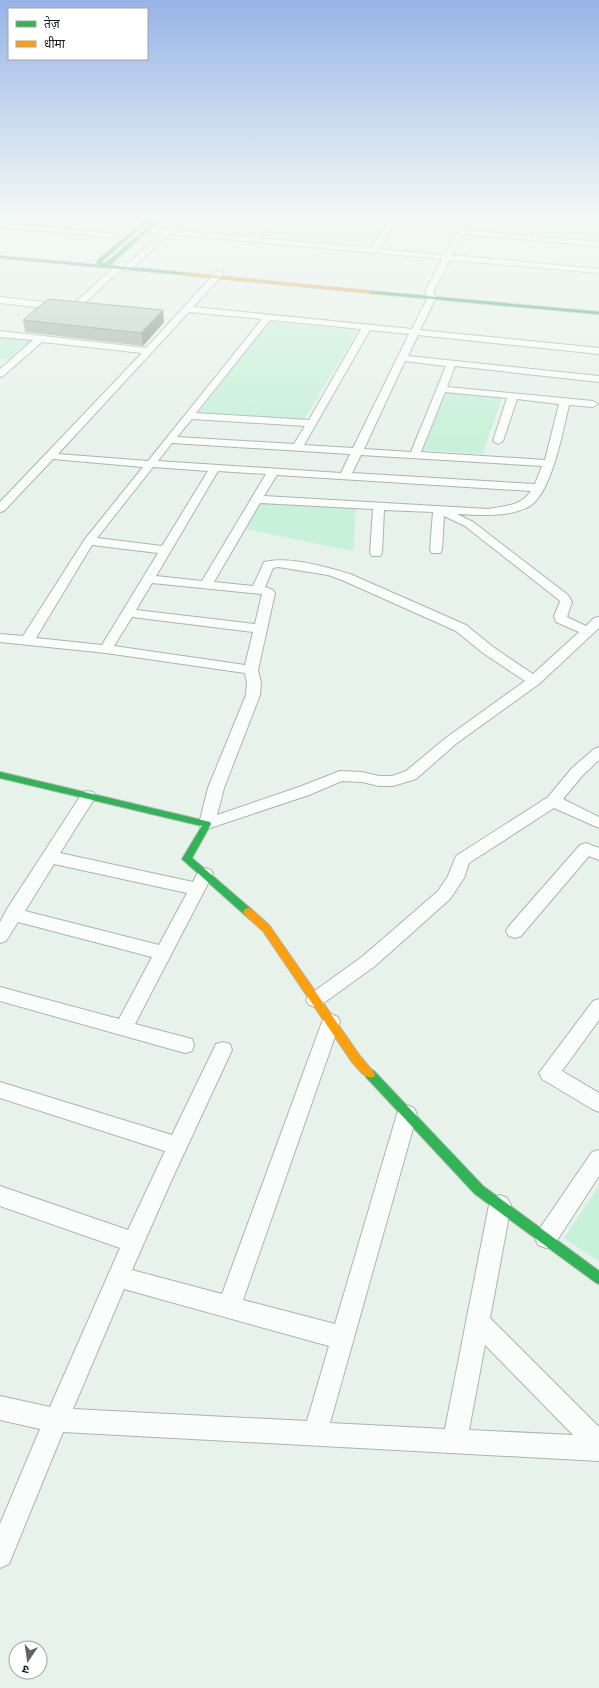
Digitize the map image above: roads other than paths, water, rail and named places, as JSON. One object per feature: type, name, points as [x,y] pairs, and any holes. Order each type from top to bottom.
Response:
[{"type":"street","points":[[74,308],[90,295]]},
{"type":"street","points":[[0,509],[201,295]]},
{"type":"street","points":[[430,295],[599,308]]},
{"type":"street","points":[[430,295],[599,313]]},
{"type":"street","points":[[345,476],[415,332],[430,295]]},
{"type":"street","points":[[0,300],[89,310]]},
{"type":"street","points":[[188,309],[599,351]]},
{"type":"street","points":[[164,317],[178,319]]},
{"type":"street","points":[[27,641],[88,541],[268,317]]},
{"type":"street","points":[[298,448],[367,327]]},
{"type":"street","points":[[0,334],[149,351]]},
{"type":"street","points":[[0,374],[41,338]]},
{"type":"street","points":[[402,358],[599,379]]},
{"type":"street","points":[[0,363],[12,364]]},
{"type":"street","points":[[415,455],[452,363]]},
{"type":"street","points":[[442,389],[593,404]]},
{"type":"street","points":[[498,441],[513,396]]},
{"type":"street","points":[[257,499],[488,512],[514,509],[529,500],[538,488],[548,463],[565,401]]},
{"type":"street","points":[[188,416],[312,423]]},
{"type":"street","points":[[169,440],[548,463]]},
{"type":"street","points":[[50,456],[420,482],[538,488]]},
{"type":"street","points":[[106,649],[215,468]]},
{"type":"street","points":[[206,585],[273,472]]},
{"type":"street","points":[[418,508],[420,482]]},
{"type":"street","points":[[376,553],[379,506]]},
{"type":"street","points":[[436,550],[439,509]]},
{"type":"street","points":[[439,509],[469,524],[564,598],[566,602],[560,616],[561,618],[587,632]]},
{"type":"street","points":[[88,541],[166,550]]},
{"type":"street","points":[[257,591],[268,565],[273,563],[330,572],[346,577],[461,628],[488,650],[534,681]]},
{"type":"street","points":[[149,579],[269,593],[251,670],[254,683],[254,695],[216,788],[207,824],[187,859],[201,882],[266,928],[356,1059],[479,1190],[599,1278]]},
{"type":"street","points":[[129,612],[261,629]]},
{"type":"street","points":[[0,776],[207,824],[304,791],[340,776],[362,777],[379,781],[393,781],[411,774],[452,740],[534,681],[599,621]]},
{"type":"street","points":[[0,638],[106,649],[251,670]]},
{"type":"street","points":[[315,1000],[369,961],[444,895],[456,878],[462,860],[552,801],[577,772],[599,752]]},
{"type":"street","points":[[0,936],[88,796]]},
{"type":"street","points":[[552,801],[599,823]]},
{"type":"street","points":[[515,931],[586,849],[599,854]]},
{"type":"street","points":[[50,857],[201,882]]},
{"type":"street","points":[[123,1029],[201,882]]},
{"type":"street","points":[[13,914],[163,953]]},
{"type":"street","points":[[0,994],[185,1046]]},
{"type":"street","points":[[599,1007],[549,1073],[599,1103]]},
{"type":"street","points":[[229,1307],[331,1022]]},
{"type":"street","points":[[0,1555],[55,1420],[176,1145],[223,1050]]},
{"type":"street","points":[[2,1094],[176,1145]]},
{"type":"street","points":[[315,1434],[408,1114]]},
{"type":"street","points":[[546,1238],[599,1158]]},
{"type":"street","points":[[0,1196],[134,1242]]},
{"type":"street","points":[[455,1442],[500,1205]]},
{"type":"street","points":[[119,1276],[343,1338]]},
{"type":"street","points":[[478,1322],[599,1444]]},
{"type":"street","points":[[0,1408],[55,1420],[599,1449]]}]
